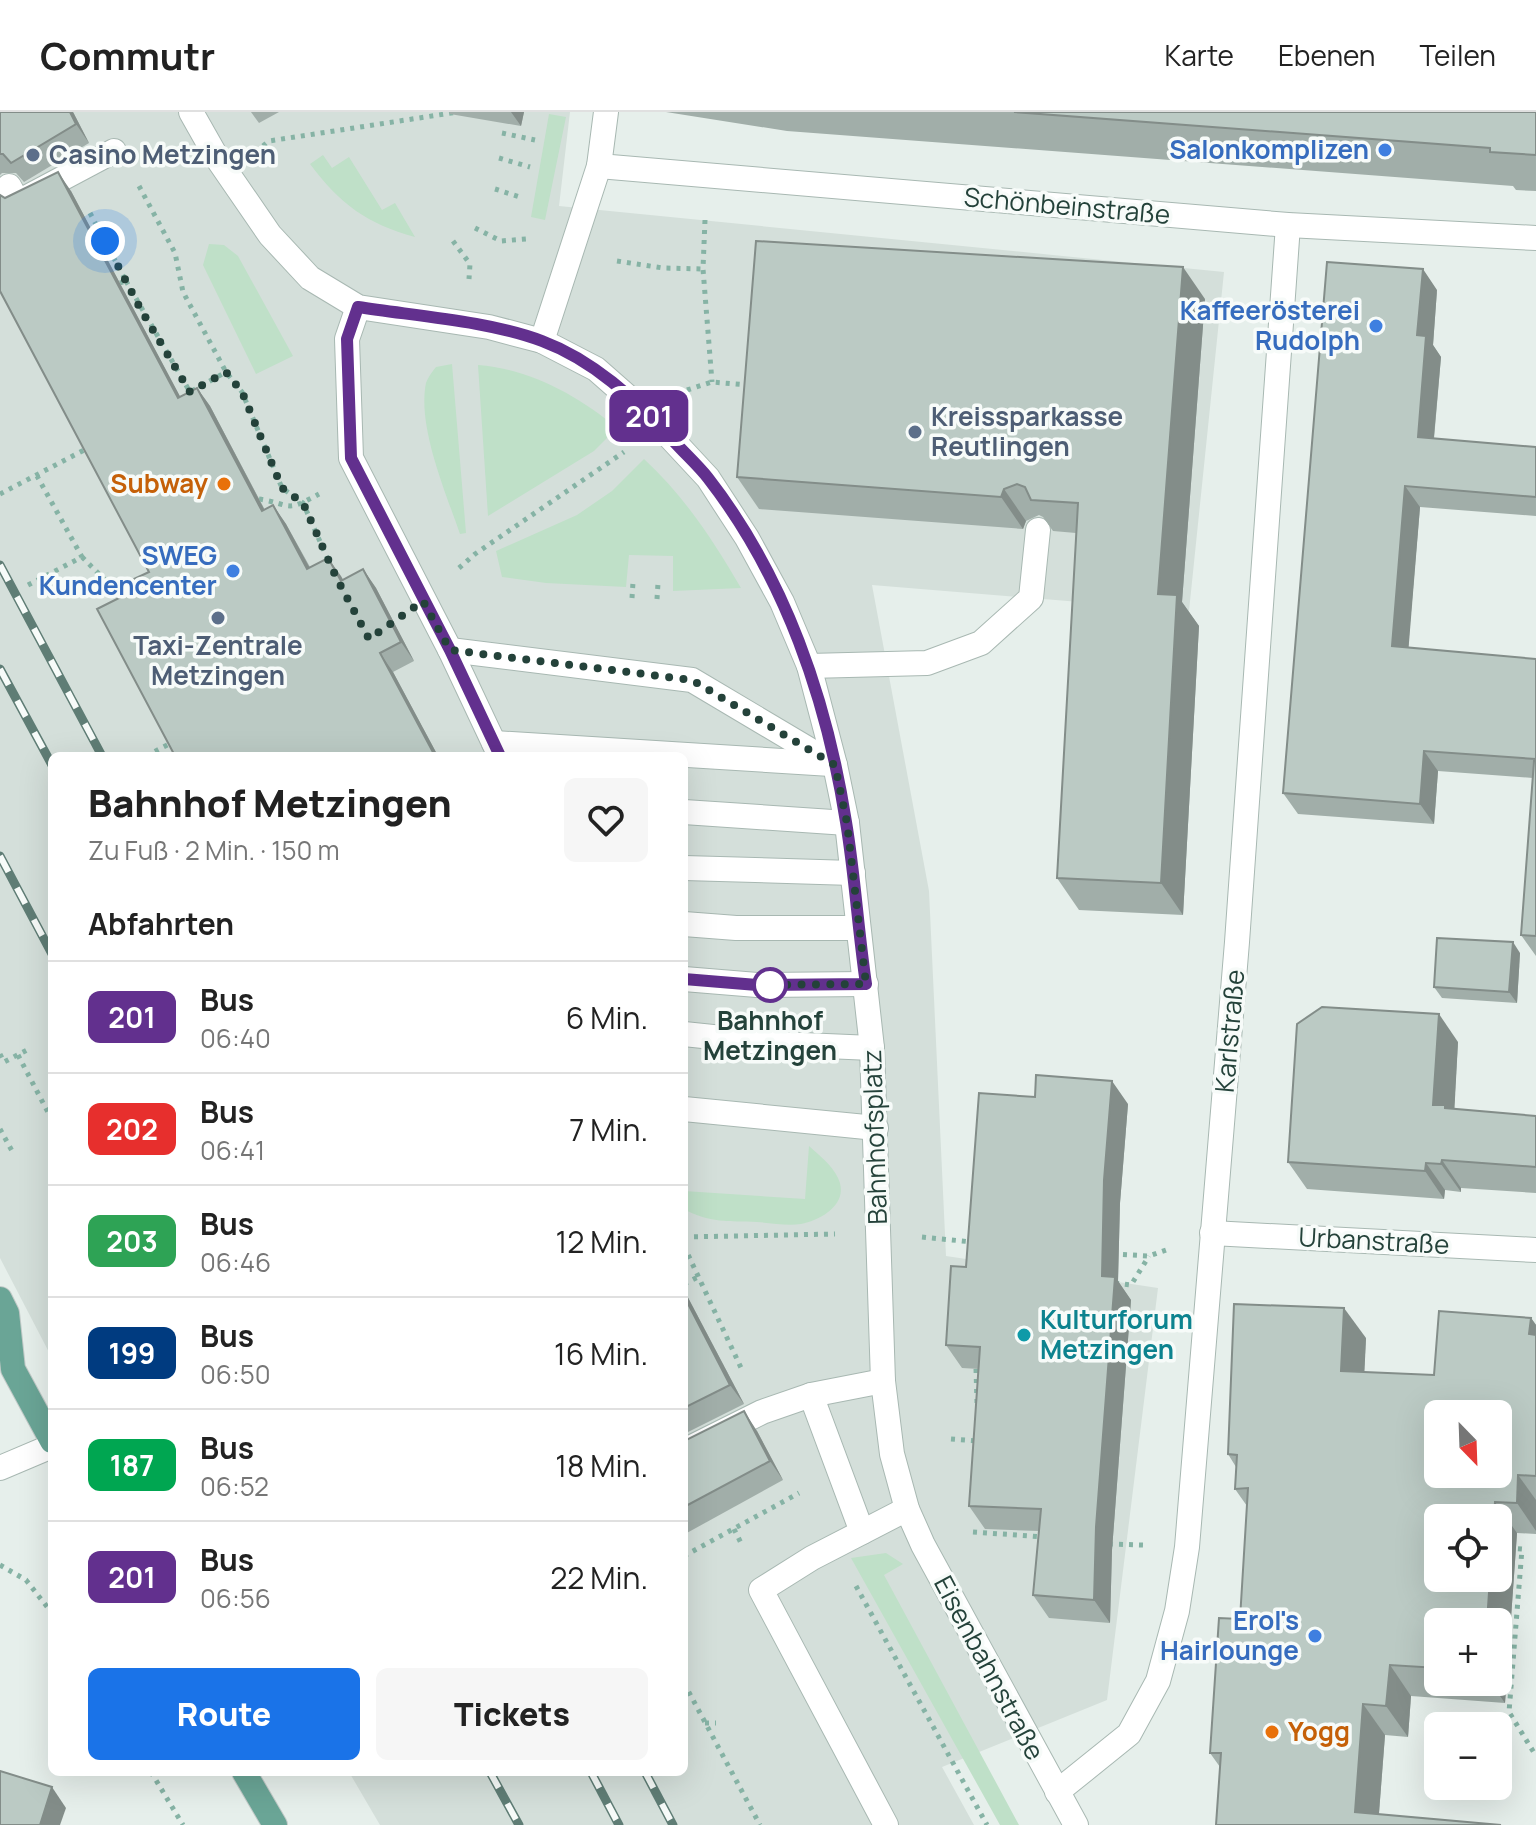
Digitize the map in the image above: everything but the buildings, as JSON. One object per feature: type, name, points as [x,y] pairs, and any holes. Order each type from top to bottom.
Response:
[{"type":"main road","points":[[0,1299],[7,1313],[4,1368],[48,1438]]},
{"type":"main road","points":[[246,1776],[275,1825]]},
{"type":"street","points":[[191,112],[222,167],[270,235],[310,278],[358,307],[489,327],[542,341],[596,369],[654,420],[708,478],[775,589],[809,666],[835,765]]},
{"type":"street","points":[[542,341],[599,166],[606,112]]},
{"type":"street","points":[[9,186],[18,202],[114,151]]},
{"type":"street","name":"Schönbeinstraße","points":[[599,166],[1288,225],[1536,238]]},
{"type":"street","name":"Karlstraße","points":[[1057,1792],[1129,1734],[1158,1681],[1177,1611],[1187,1547],[1242,879],[1288,225]]},
{"type":"street","points":[[358,307],[347,339],[351,458],[497,749],[560,752]]},
{"type":"street","points":[[809,666],[927,663],[981,643],[1031,598],[1038,530]]},
{"type":"street","points":[[450,650],[692,680],[835,765]]},
{"type":"street","points":[[688,758],[835,765]]},
{"type":"street","name":"Bahnhofsplatz","points":[[835,765],[847,823],[872,1048],[883,1381],[892,1454],[907,1509]]},
{"type":"street","points":[[688,812],[847,823]]},
{"type":"street","points":[[688,868],[853,873]]},
{"type":"street","points":[[688,924],[736,928],[858,928]]},
{"type":"street","points":[[688,979],[757,985],[866,984]]},
{"type":"street","points":[[688,1034],[780,1044],[872,1048]]},
{"type":"street","points":[[688,1109],[876,1128]]},
{"type":"street","name":"Urbanstraße","points":[[1212,1233],[1536,1250]]},
{"type":"street","points":[[688,1449],[762,1412],[811,1395],[883,1381]]},
{"type":"street","points":[[811,1395],[862,1532]]},
{"type":"street","points":[[0,1468],[48,1446]]},
{"type":"street","points":[[886,1825],[761,1590],[834,1546],[907,1509]]},
{"type":"street","name":"Eisenbahnstraße","points":[[907,1509],[923,1545],[1076,1825]]},
{"type":"path","points":[[269,141],[458,112]]},
{"type":"path","points":[[502,133],[535,140]]},
{"type":"path","points":[[114,151],[132,173],[175,253],[183,292],[226,372],[242,392],[282,488],[303,503],[330,565]]},
{"type":"path","points":[[499,158],[530,167]]},
{"type":"path","points":[[495,189],[523,198]]},
{"type":"path","points":[[706,206],[703,269],[712,382]]},
{"type":"path","points":[[94,221],[123,282],[190,392]]},
{"type":"path","points":[[475,228],[501,241],[539,238]]},
{"type":"path","points":[[453,241],[470,264],[468,288]]},
{"type":"path","points":[[614,260],[663,268],[703,269]]},
{"type":"path","points":[[180,397],[226,372]]},
{"type":"path","points":[[680,392],[712,382],[754,386]]},
{"type":"path","points":[[0,494],[96,444]]},
{"type":"path","points":[[423,601],[475,554],[630,448]]},
{"type":"path","points":[[37,476],[82,557],[127,602]]},
{"type":"path","points":[[259,499],[287,508],[303,503]]},
{"type":"path","points":[[28,585],[82,557]]},
{"type":"path","points":[[632,598],[633,582]]},
{"type":"path","points":[[657,599],[658,583]]},
{"type":"path","points":[[154,752],[171,743]]},
{"type":"path","points":[[0,1054],[4,1062],[27,1050]]},
{"type":"path","points":[[18,1055],[48,1112]]},
{"type":"path","points":[[0,1129],[12,1151]]},
{"type":"path","points":[[1102,1253],[1149,1256],[1212,1233]]},
{"type":"path","points":[[688,1237],[843,1234]]},
{"type":"path","points":[[922,1237],[981,1243]]},
{"type":"path","points":[[688,1255],[762,1412]]},
{"type":"path","points":[[1109,1283],[1131,1285],[1149,1256]]},
{"type":"path","points":[[688,1282],[698,1277]]},
{"type":"path","points":[[976,1369],[977,1413]]},
{"type":"path","points":[[977,1398],[985,1399]]},
{"type":"path","points":[[951,1439],[978,1441],[977,1427]]},
{"type":"path","points":[[688,1554],[804,1490]]},
{"type":"path","points":[[734,1529],[742,1545]]},
{"type":"path","points":[[973,1532],[1057,1538]]},
{"type":"path","points":[[1106,1543],[1116,1544]]},
{"type":"path","points":[[834,1546],[987,1825]]},
{"type":"path","points":[[1512,1548],[1522,1549],[1510,1659],[1509,1712],[1536,1756]]},
{"type":"path","points":[[0,1565],[26,1580],[48,1608]]},
{"type":"path","points":[[688,1691],[760,1825]]},
{"type":"path","points":[[705,1723],[716,1723]]},
{"type":"path","points":[[153,1776],[183,1825]]},
{"type":"shaded area","points":[[0,112],[570,112],[559,206],[1224,272],[1189,611],[872,585],[929,891],[946,1256],[1158,1288],[1107,1700],[942,1767],[974,1825],[380,1825],[351,1776],[688,1776],[688,752],[48,752],[48,1350],[0,1258]]},
{"type":"green space","points":[[549,114],[566,117],[545,220],[531,217]]},
{"type":"green space","points":[[323,155],[332,168],[349,157],[382,210],[395,203],[415,237],[369,219],[344,201],[310,164]]},
{"type":"green space","points":[[209,244],[224,245],[238,256],[293,356],[256,374],[203,265]]},
{"type":"green space","points":[[452,364],[466,533],[460,534],[434,459],[424,400],[426,383],[436,367]]},
{"type":"green space","points":[[478,365],[516,372],[552,386],[586,405],[617,428],[594,451],[488,516]]},
{"type":"green space","points":[[644,459],[673,488],[741,588],[673,591],[673,556],[629,555],[626,587],[546,583],[502,577],[496,551],[577,515],[612,491]]},
{"type":"green space","points":[[809,1146],[825,1160],[841,1187],[832,1209],[817,1219],[796,1225],[728,1221],[702,1217],[688,1211],[688,1191],[805,1199]]},
{"type":"green space","points":[[886,1553],[903,1564],[884,1575],[1019,1825],[1000,1825],[851,1558]]},
{"type":"railway","points":[[0,565],[100,752]]},
{"type":"railway","points":[[0,669],[48,758]]},
{"type":"railway","points":[[0,856],[48,946]]},
{"type":"railway","points":[[492,1776],[519,1825]]},
{"type":"railway","points":[[593,1776],[619,1825]]},
{"type":"railway","points":[[647,1776],[673,1825]]},
{"type":"bus line","name":"201","points":[[498,752],[450,650],[351,458],[347,339],[358,307],[489,327],[542,341],[596,369],[654,420],[708,478],[747,538],[782,602],[809,666],[835,765],[847,823],[866,984],[757,985],[688,979]]},
{"type":"place","name":"Salonkomplizen","points":[[1385,150]]},
{"type":"place","name":"Casino Metzingen","points":[[33,155]]},
{"type":"place","name":"Kaffeerösterei Rudolph","points":[[1376,326]]},
{"type":"place","name":"Kreissparkasse Reutlingen","points":[[915,432]]},
{"type":"place","name":"Subway","points":[[224,484]]},
{"type":"place","name":"SWEG Kundencenter","points":[[233,571]]},
{"type":"place","name":"Taxi-Zentrale Metzingen","points":[[218,618]]},
{"type":"place","name":"Bahnhof Metzingen","points":[[770,985]]},
{"type":"place","name":"Kulturforum Metzingen","points":[[1024,1335]]},
{"type":"place","name":"Erol's Hairlounge","points":[[1315,1636]]},
{"type":"place","name":"Yogg","points":[[1272,1732]]},
{"type":"route","points":[[105,241],[141,310],[190,392],[226,372],[242,392],[282,488],[303,503],[336,577],[369,639],[423,601],[450,650],[692,680],[835,765],[847,823],[866,984],[757,985],[770,985]]}]
